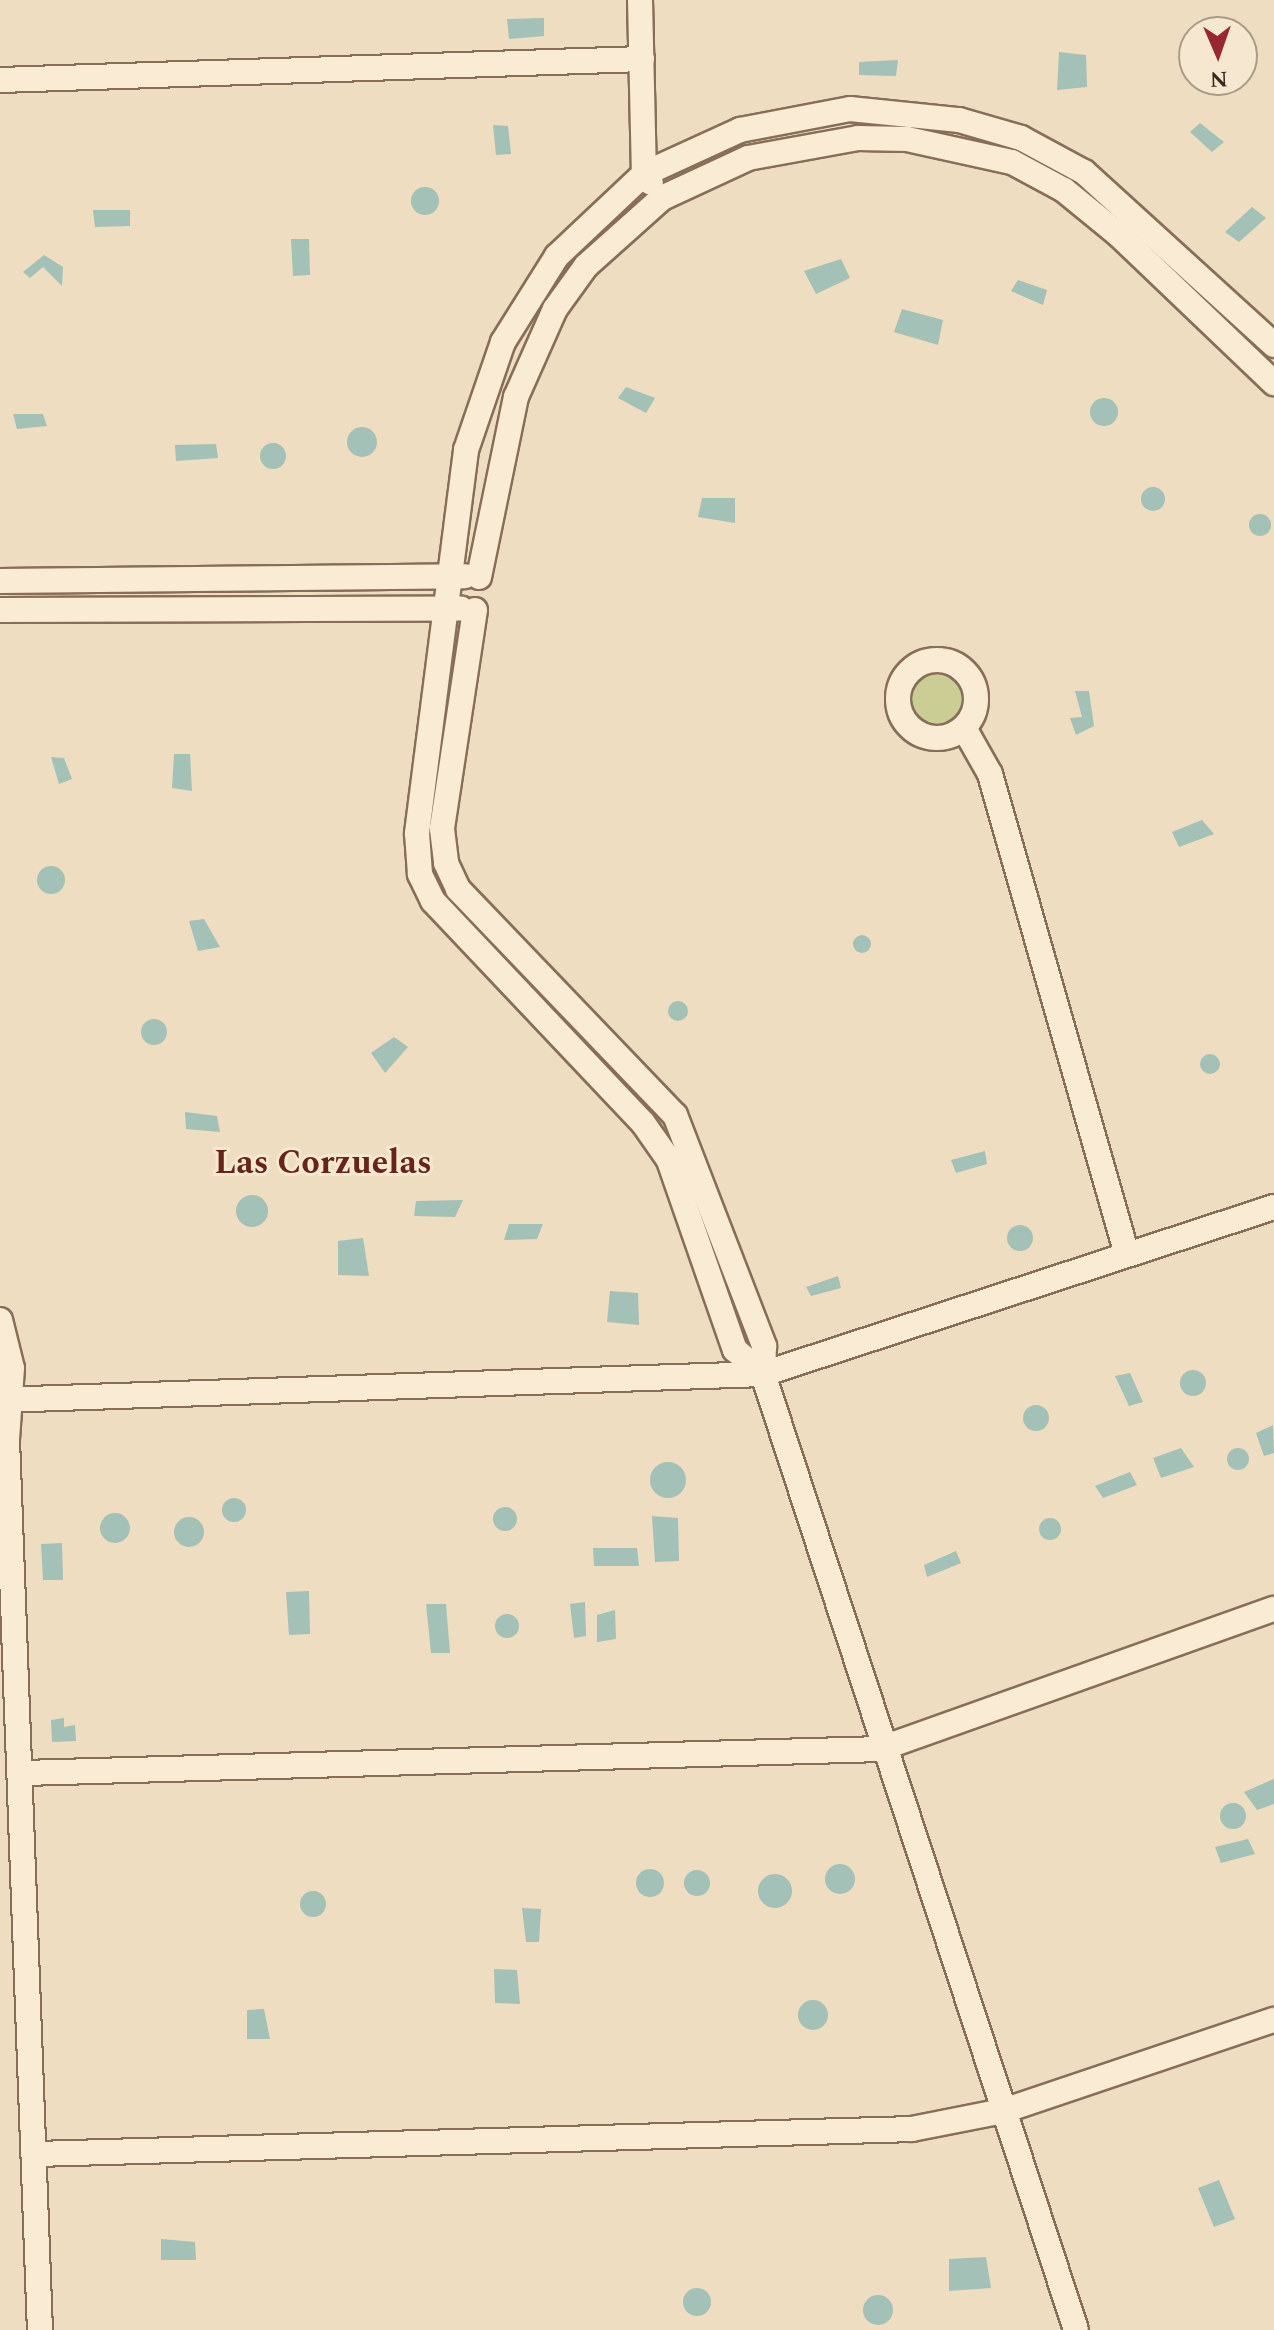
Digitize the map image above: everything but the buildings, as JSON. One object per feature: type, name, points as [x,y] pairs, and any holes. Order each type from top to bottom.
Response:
[{"type":"street","points":[[640,0],[648,137],[644,174],[662,198]]},
{"type":"street","points":[[0,80],[642,59]]},
{"type":"street","points":[[763,1374],[735,1350],[669,1160],[643,1123],[433,901],[420,874],[417,833],[466,450],[503,342],[557,256],[644,174],[671,157],[740,130],[850,109],[959,120],[1021,138],[1132,208],[1274,345]]},
{"type":"street","points":[[648,137],[671,157],[690,181]]},
{"type":"street","points":[[1076,2330],[880,1749],[763,1374],[764,1346],[675,1115],[458,889],[446,863],[442,829],[501,450],[531,354],[586,266],[662,198],[690,181],[748,158],[858,138],[907,139],[1012,162],[1064,190],[1118,234],[1274,383]]},
{"type":"street","points":[[0,581],[479,577]]},
{"type":"street","points":[[0,610],[445,607],[475,610]]},
{"type":"street","points":[[964,728],[990,774],[1127,1254]]},
{"type":"street","points":[[4,1414],[763,1374],[1274,1207]]},
{"type":"street","points":[[0,1320],[11,1356],[4,1414],[23,1773],[40,2330]]},
{"type":"street","points":[[23,1773],[880,1749],[1274,1609]]},
{"type":"street","points":[[36,2154],[912,2129],[1003,2111],[1274,2020]]},
{"type":"green space","points":[[936,671],[955,679],[963,698],[955,717],[936,725],[917,717],[909,698],[917,679]]},
{"type":"water","points":[[544,18],[544,36],[509,39],[507,19]]},
{"type":"water","points":[[1059,52],[1086,55],[1087,87],[1057,90]]},
{"type":"water","points":[[898,60],[896,76],[859,75],[859,62]]},
{"type":"water","points":[[1200,123],[1224,142],[1212,152],[1190,132]]},
{"type":"water","points":[[493,125],[508,126],[511,154],[496,155]]},
{"type":"water","points":[[425,187],[435,191],[439,201],[435,211],[425,215],[415,211],[411,201],[415,191]]},
{"type":"water","points":[[1252,207],[1266,218],[1239,242],[1225,232]]},
{"type":"water","points":[[93,210],[130,210],[130,226],[95,227]]},
{"type":"water","points":[[291,239],[309,239],[310,275],[293,276]]},
{"type":"water","points":[[44,255],[63,267],[62,286],[43,267],[30,278],[23,272]]},
{"type":"water","points":[[841,259],[850,278],[816,294],[804,271]]},
{"type":"water","points":[[1018,280],[1047,290],[1043,305],[1011,291]]},
{"type":"water","points":[[902,309],[943,320],[938,345],[894,332]]},
{"type":"water","points":[[626,387],[655,398],[646,413],[618,398]]},
{"type":"water","points":[[1104,398],[1114,402],[1118,412],[1114,422],[1104,426],[1094,422],[1090,412],[1094,402]]},
{"type":"water","points":[[13,414],[43,414],[47,426],[17,429]]},
{"type":"water","points":[[362,427],[372,432],[377,442],[372,452],[362,457],[352,452],[347,442],[352,432]]},
{"type":"water","points":[[273,443],[283,446],[286,456],[283,466],[273,469],[263,466],[260,456],[263,446]]},
{"type":"water","points":[[216,444],[218,458],[176,461],[175,445]]},
{"type":"water","points":[[1153,487],[1162,490],[1165,499],[1162,508],[1153,511],[1144,508],[1141,499],[1144,490]]},
{"type":"water","points":[[702,498],[735,498],[735,523],[698,517]]},
{"type":"water","points":[[1260,514],[1268,517],[1271,525],[1268,533],[1260,536],[1252,533],[1249,525],[1252,517]]},
{"type":"water","points":[[1075,691],[1089,691],[1094,726],[1076,735],[1070,718],[1082,717]]},
{"type":"water","points":[[174,754],[190,754],[192,791],[172,788]]},
{"type":"water","points":[[51,757],[64,758],[72,779],[59,784]]},
{"type":"water","points":[[1202,820],[1214,834],[1179,847],[1172,832]]},
{"type":"water","points":[[51,866],[61,870],[65,880],[61,890],[51,894],[41,890],[37,880],[41,870]]},
{"type":"water","points":[[204,919],[220,947],[198,951],[189,921]]},
{"type":"water","points":[[862,935],[871,944],[862,953],[853,944]]},
{"type":"water","points":[[678,1001],[685,1004],[688,1011],[685,1018],[678,1021],[671,1018],[668,1011],[671,1004]]},
{"type":"water","points":[[154,1019],[163,1023],[167,1032],[163,1041],[154,1045],[145,1041],[141,1032],[145,1023]]},
{"type":"water","points":[[394,1037],[408,1047],[385,1073],[371,1053]]},
{"type":"water","points":[[1210,1054],[1217,1057],[1220,1064],[1217,1071],[1210,1074],[1203,1071],[1200,1064],[1203,1057]]},
{"type":"water","points":[[185,1112],[217,1116],[220,1132],[186,1129]]},
{"type":"water","points":[[985,1151],[987,1164],[956,1173],[951,1160]]},
{"type":"water","points":[[252,1195],[263,1200],[268,1211],[263,1222],[252,1227],[241,1222],[236,1211],[241,1200]]},
{"type":"water","points":[[463,1200],[455,1217],[414,1216],[416,1201]]},
{"type":"water","points":[[509,1224],[543,1224],[537,1239],[504,1240]]},
{"type":"water","points":[[1020,1225],[1030,1228],[1033,1238],[1030,1248],[1020,1251],[1010,1248],[1007,1238],[1010,1228]]},
{"type":"water","points":[[363,1238],[369,1276],[338,1275],[338,1241]]},
{"type":"water","points":[[838,1276],[841,1288],[811,1296],[806,1287]]},
{"type":"water","points":[[610,1291],[638,1293],[639,1325],[607,1322]]},
{"type":"water","points":[[1193,1370],[1202,1374],[1206,1383],[1202,1392],[1193,1396],[1184,1392],[1180,1383],[1184,1374]]},
{"type":"water","points":[[1130,1373],[1143,1402],[1129,1406],[1115,1376]]},
{"type":"water","points":[[1036,1405],[1045,1409],[1049,1418],[1045,1427],[1036,1431],[1027,1427],[1023,1418],[1027,1409]]},
{"type":"water","points":[[1273,1425],[1274,1453],[1264,1456],[1256,1433]]},
{"type":"water","points":[[1181,1448],[1194,1467],[1161,1478],[1153,1458]]},
{"type":"water","points":[[1238,1448],[1246,1451],[1249,1459],[1246,1467],[1238,1470],[1230,1467],[1227,1459],[1230,1451]]},
{"type":"water","points":[[668,1462],[681,1467],[686,1480],[681,1493],[668,1498],[655,1493],[650,1480],[655,1467]]},
{"type":"water","points":[[1130,1472],[1137,1485],[1103,1498],[1095,1486]]},
{"type":"water","points":[[234,1498],[243,1501],[246,1510],[243,1519],[234,1522],[225,1519],[222,1510],[225,1501]]},
{"type":"water","points":[[500,1507],[510,1507],[517,1514],[517,1524],[510,1531],[500,1531],[493,1524],[493,1514]]},
{"type":"water","points":[[115,1513],[125,1518],[130,1528],[125,1538],[115,1543],[105,1538],[100,1528],[105,1518]]},
{"type":"water","points":[[652,1516],[678,1518],[679,1561],[655,1562]]},
{"type":"water","points":[[189,1517],[200,1521],[204,1532],[200,1543],[189,1547],[178,1543],[174,1532],[178,1521]]},
{"type":"water","points":[[1046,1518],[1054,1518],[1061,1529],[1054,1540],[1046,1540],[1039,1533],[1039,1525]]},
{"type":"water","points":[[62,1543],[63,1580],[43,1580],[41,1544]]},
{"type":"water","points":[[593,1548],[637,1548],[639,1566],[594,1566]]},
{"type":"water","points":[[956,1551],[961,1563],[927,1577],[924,1565]]},
{"type":"water","points":[[309,1591],[310,1634],[289,1635],[286,1592]]},
{"type":"water","points":[[585,1602],[586,1636],[574,1638],[570,1604]]},
{"type":"water","points":[[426,1604],[446,1604],[450,1653],[431,1653]]},
{"type":"water","points":[[615,1610],[616,1639],[597,1642],[597,1615]]},
{"type":"water","points":[[507,1614],[516,1617],[519,1626],[516,1635],[507,1638],[498,1635],[495,1626],[498,1617]]},
{"type":"water","points":[[64,1718],[64,1727],[75,1725],[76,1741],[52,1742],[51,1720]]},
{"type":"water","points":[[1274,1779],[1274,1804],[1257,1810],[1244,1792]]},
{"type":"water","points":[[1233,1803],[1243,1806],[1246,1816],[1243,1826],[1233,1829],[1223,1826],[1220,1816],[1223,1806]]},
{"type":"water","points":[[1248,1839],[1255,1854],[1221,1863],[1215,1847]]},
{"type":"water","points":[[840,1864],[851,1868],[855,1879],[851,1890],[840,1894],[829,1890],[825,1879],[829,1868]]},
{"type":"water","points":[[650,1869],[660,1873],[664,1883],[660,1893],[650,1897],[640,1893],[636,1883],[640,1873]]},
{"type":"water","points":[[697,1870],[706,1874],[710,1883],[706,1892],[697,1896],[688,1892],[684,1883],[688,1874]]},
{"type":"water","points":[[775,1874],[787,1879],[792,1891],[787,1903],[775,1908],[763,1903],[758,1891],[763,1879]]},
{"type":"water","points":[[313,1891],[323,1894],[326,1904],[323,1914],[313,1917],[303,1914],[300,1904],[303,1894]]},
{"type":"water","points":[[522,1908],[541,1909],[539,1942],[526,1942]]},
{"type":"water","points":[[494,1969],[517,1970],[520,2004],[495,2003]]},
{"type":"water","points":[[813,2000],[824,2004],[828,2015],[824,2026],[813,2030],[802,2026],[798,2015],[802,2004]]},
{"type":"water","points":[[264,2009],[270,2039],[247,2039],[247,2010]]},
{"type":"water","points":[[1219,2180],[1235,2219],[1214,2227],[1198,2188]]},
{"type":"water","points":[[161,2239],[195,2242],[196,2260],[161,2260]]},
{"type":"water","points":[[986,2257],[991,2288],[949,2291],[949,2259]]},
{"type":"water","points":[[697,2288],[707,2292],[711,2302],[707,2312],[697,2316],[687,2312],[683,2302],[687,2292]]},
{"type":"water","points":[[878,2295],[889,2299],[893,2310],[889,2321],[878,2325],[867,2321],[863,2310],[867,2299]]},
{"type":"district","name":"Las Corzuelas","points":[[323,1164]]}]
